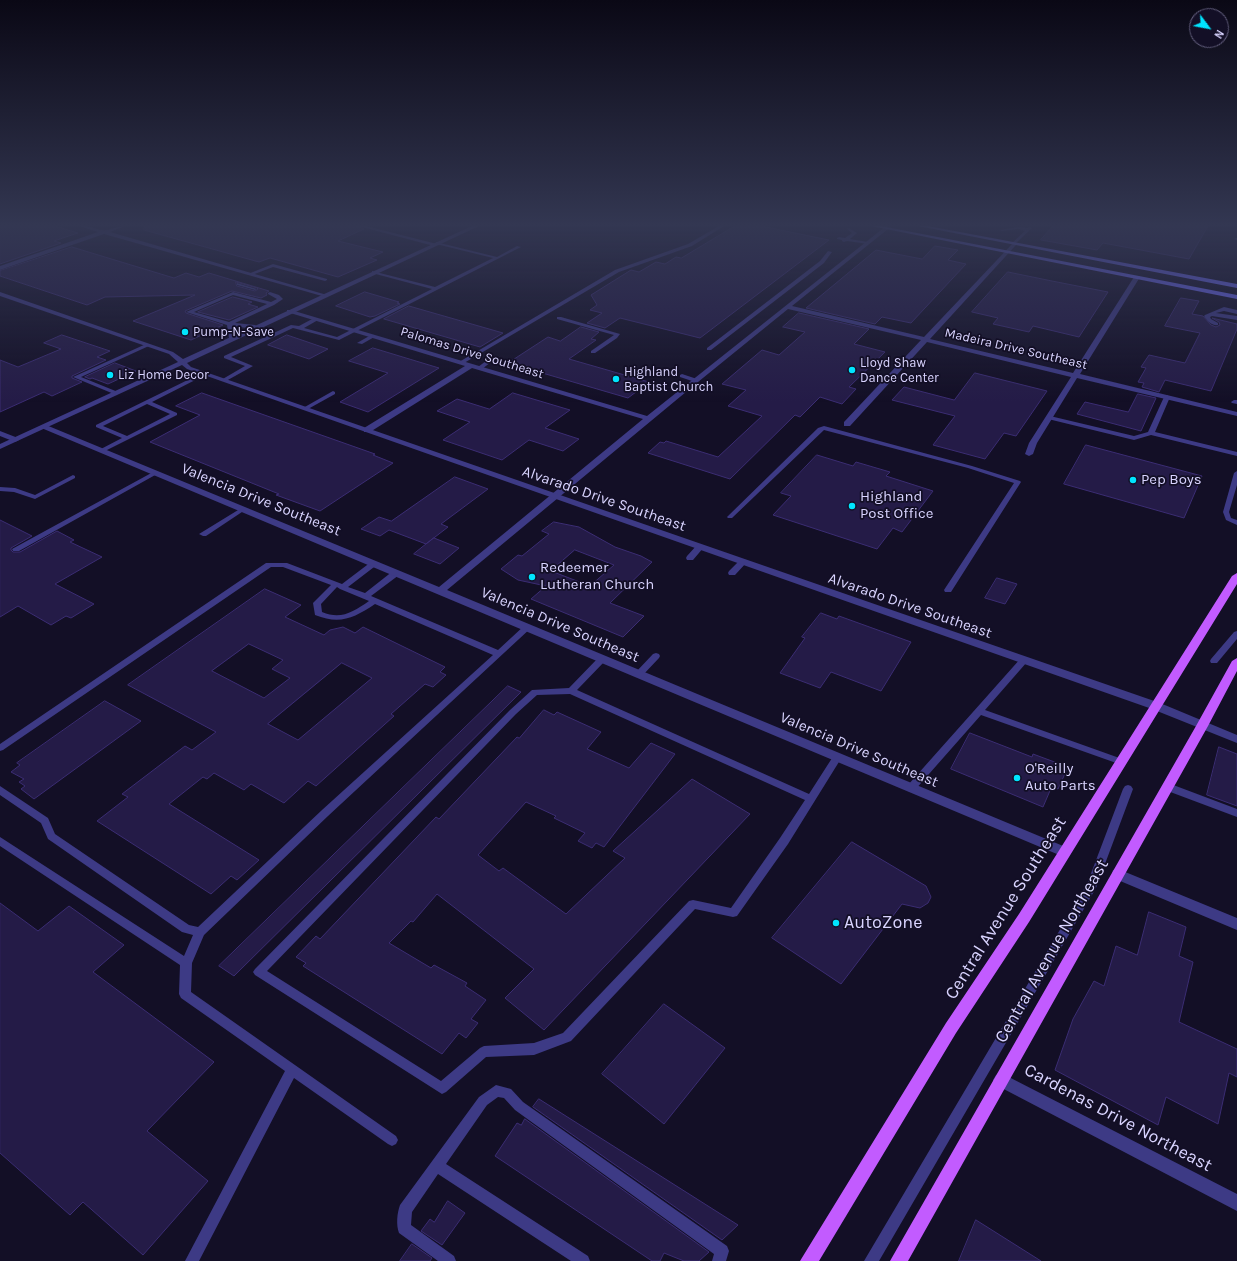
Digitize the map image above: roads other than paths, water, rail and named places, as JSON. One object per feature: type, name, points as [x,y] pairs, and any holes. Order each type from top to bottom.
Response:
[{"type":"main road","points":[[1176,285],[1237,297]]},
{"type":"main road","name":"Central Avenue Southeast","points":[[809,1261],[951,1028],[1024,918],[1237,576]]},
{"type":"main road","name":"Central Avenue Northeast","points":[[899,1261],[1168,787],[1237,661]]},
{"type":"street","points":[[288,285],[324,295]]},
{"type":"street","points":[[0,447],[346,285]]},
{"type":"street","points":[[440,591],[695,380],[816,285]]},
{"type":"street","points":[[847,424],[976,285]]},
{"type":"street","points":[[1029,454],[1033,443],[1132,285]]},
{"type":"street","name":"Alvarado Drive Southeast","points":[[0,294],[171,353],[189,368],[1156,706],[1202,726],[1237,738]]},
{"type":"street","name":"Madeira Drive Southeast","points":[[789,307],[1237,414]]},
{"type":"street","name":"Palomas Drive Southeast","points":[[289,311],[649,419]]},
{"type":"street","points":[[367,430],[472,365]]},
{"type":"street","name":"Valencia Drive Southeast","points":[[43,427],[602,658],[1064,852]]},
{"type":"street","points":[[0,433],[15,440]]},
{"type":"street","points":[[1118,874],[1237,924]]},
{"type":"street","name":"Cardenas Drive Northeast","points":[[1001,1080],[1237,1203]]},
{"type":"lane","points":[[242,285],[255,289]]},
{"type":"lane","points":[[421,285],[436,289]]},
{"type":"lane","points":[[224,380],[250,366],[226,358],[293,326],[337,339],[356,331],[444,285]]},
{"type":"lane","points":[[462,362],[593,285]]},
{"type":"lane","points":[[709,349],[792,285]]},
{"type":"lane","points":[[224,290],[272,304]]},
{"type":"lane","points":[[233,293],[189,312],[229,324],[255,327]]},
{"type":"lane","points":[[229,324],[280,299],[270,293]]},
{"type":"lane","points":[[1216,324],[1209,320],[1207,316],[1224,310],[1237,313]]},
{"type":"lane","points":[[1213,313],[1237,313]]},
{"type":"lane","points":[[1213,313],[1237,318]]},
{"type":"lane","points":[[559,318],[617,334],[593,352]]},
{"type":"lane","points":[[299,328],[316,319]]},
{"type":"lane","points":[[229,324],[232,338]]},
{"type":"lane","points":[[360,343],[373,336]]},
{"type":"lane","points":[[116,393],[76,377],[148,345]]},
{"type":"lane","points":[[480,368],[488,362]]},
{"type":"lane","points":[[127,438],[98,426],[206,373]]},
{"type":"lane","points":[[682,376],[695,380]]},
{"type":"lane","points":[[306,408],[333,393]]},
{"type":"lane","points":[[1151,433],[1167,397]]},
{"type":"lane","points":[[101,450],[175,414],[147,402]]},
{"type":"lane","points":[[1050,418],[1134,438],[1151,433],[1237,454]]},
{"type":"lane","points":[[730,517],[820,429],[824,428],[970,467],[1018,482],[948,590]]},
{"type":"lane","points":[[16,549],[155,473]]},
{"type":"lane","points":[[1237,473],[1226,512],[1228,519],[1237,523]]},
{"type":"lane","points":[[0,489],[15,490],[35,497],[73,477]]},
{"type":"lane","points":[[203,534],[243,509]]},
{"type":"lane","points":[[690,558],[700,547]]},
{"type":"lane","points":[[732,573],[743,562]]},
{"type":"lane","points":[[374,564],[339,586],[317,604],[318,613],[328,618],[342,618],[357,612],[374,600]]},
{"type":"lane","points":[[0,748],[269,566],[284,565],[366,596],[499,654]]},
{"type":"lane","points":[[366,596],[396,573]]},
{"type":"lane","points":[[392,1140],[185,994],[186,964],[200,932],[325,813],[528,628]]},
{"type":"lane","points":[[1214,661],[1237,634]]},
{"type":"lane","points":[[640,674],[656,656]]},
{"type":"lane","points":[[571,691],[602,658]]},
{"type":"lane","points":[[911,788],[1024,660]]},
{"type":"lane","points":[[811,799],[571,691],[535,692],[513,712],[259,972],[442,1088],[484,1052],[534,1049],[567,1037],[693,904],[733,913],[784,841],[811,799],[837,757]]},
{"type":"lane","points":[[980,711],[1122,762]]},
{"type":"lane","points":[[1168,787],[1237,813]]},
{"type":"lane","name":"Central Avenue Northeast","points":[[871,1261],[1092,885],[1128,789]]},
{"type":"lane","points":[[0,790],[45,822],[51,836],[63,845],[186,930],[200,932]]},
{"type":"lane","points":[[0,841],[186,964]]},
{"type":"lane","points":[[192,1261],[292,1070]]},
{"type":"lane","points":[[449,1261],[404,1228],[405,1210],[483,1101],[496,1091],[507,1093],[519,1106],[722,1251],[719,1261]]},
{"type":"lane","points":[[436,1165],[582,1261]]},
{"type":"place","name":"Pump-N-Save","points":[[185,332]]},
{"type":"place","name":"Lloyd Shaw Dance Center","points":[[852,370]]},
{"type":"place","name":"Liz Home Decor","points":[[110,375]]},
{"type":"place","name":"Highland Baptist Church","points":[[616,379]]},
{"type":"place","name":"Pep Boys","points":[[1133,480]]},
{"type":"place","name":"Highland Post Office","points":[[852,506]]},
{"type":"place","name":"Redeemer Lutheran Church","points":[[532,577]]},
{"type":"place","name":"O'Reilly Auto Parts","points":[[1017,778]]},
{"type":"place","name":"AutoZone","points":[[836,923]]}]
